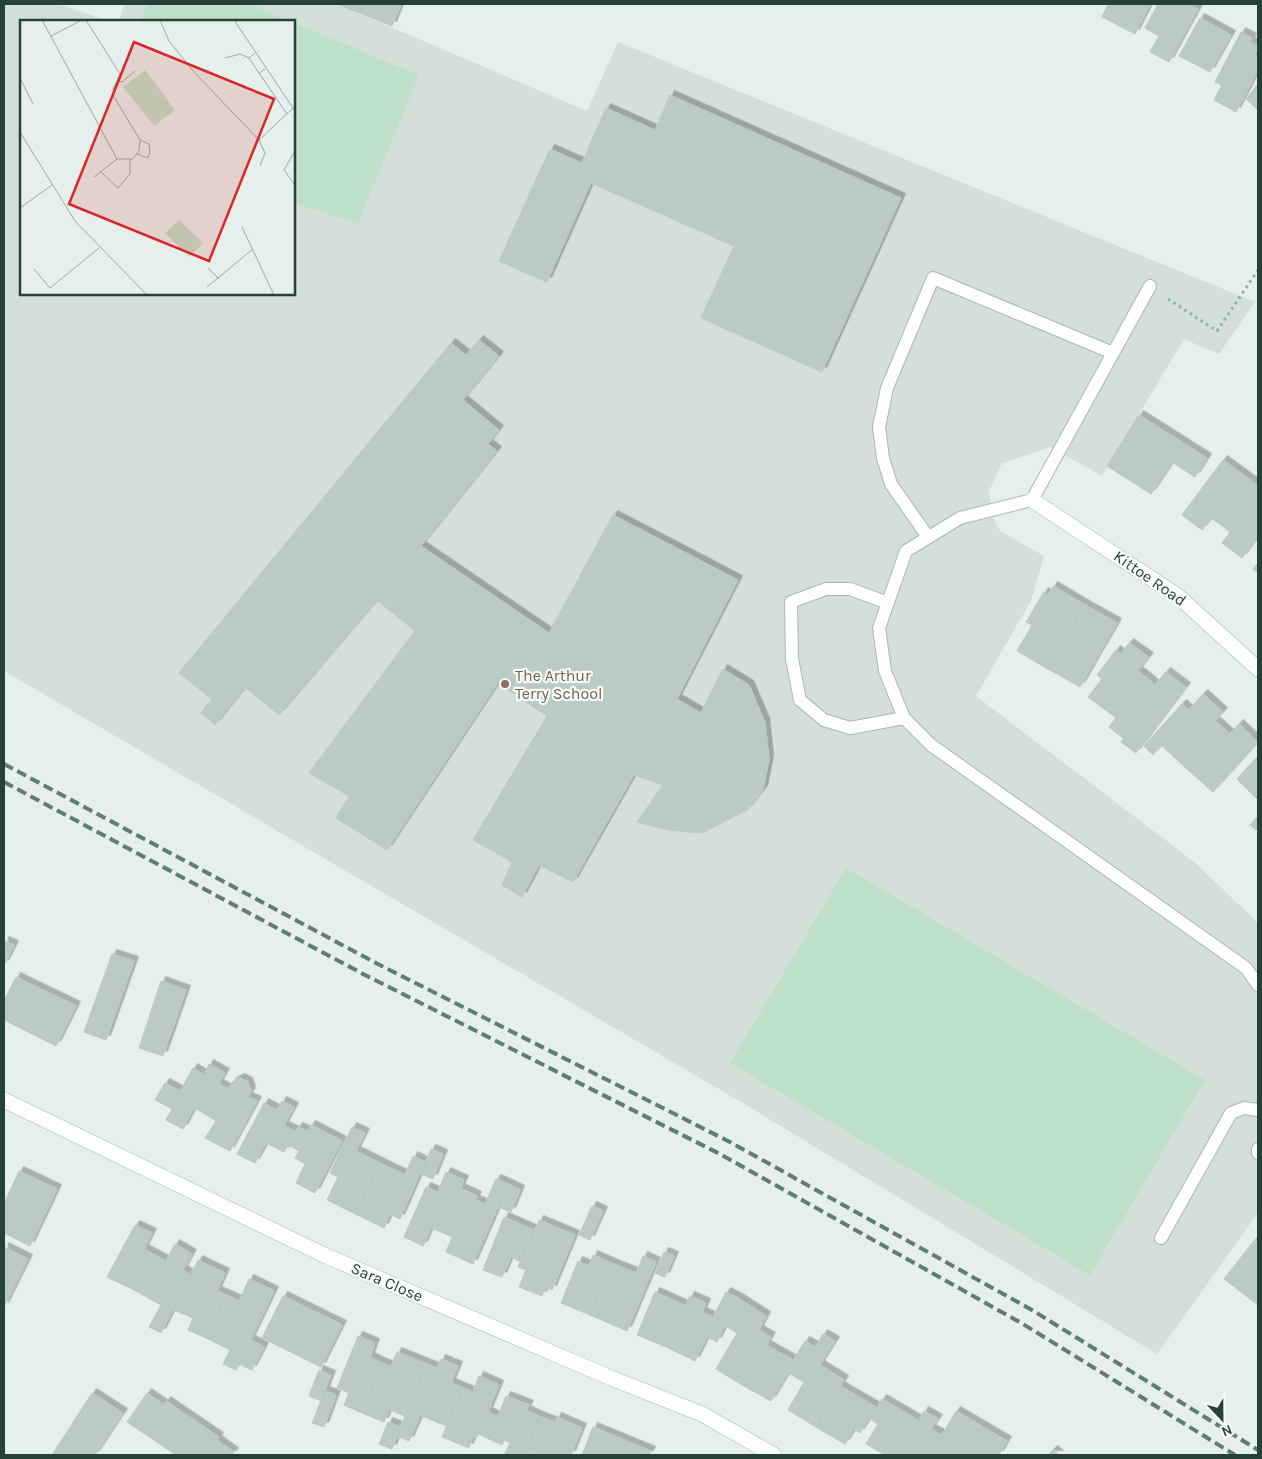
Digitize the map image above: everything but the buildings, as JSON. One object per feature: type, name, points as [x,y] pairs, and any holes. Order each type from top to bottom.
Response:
[{"type":"street","name":"Kittoe Road","points":[[1032,500],[1178,596],[1258,669]]},
{"type":"street","name":"Sara Close","points":[[4,1100],[324,1255],[611,1378],[702,1414],[774,1455]]},
{"type":"lane","points":[[928,537],[891,484],[883,458],[878,427],[887,388],[933,278],[1113,353]]},
{"type":"lane","points":[[1150,286],[1032,500],[960,518],[906,551],[879,628],[886,671],[904,718],[931,746],[1246,968],[1258,985]]},
{"type":"lane","points":[[888,603],[850,589],[826,589],[791,602],[792,659],[800,700],[824,720],[850,728],[904,718]]},
{"type":"lane","points":[[1161,1238],[1231,1113],[1244,1108],[1258,1110]]},
{"type":"path","points":[[1150,286],[1217,331],[1258,270]]},
{"type":"shaded area","name":"The Arthur Terry School","points":[[4,4],[58,4],[105,20],[20,20],[20,295],[295,295],[295,20],[119,20],[124,4],[337,4],[587,111],[618,42],[1255,302],[1219,354],[1184,339],[1102,476],[1050,447],[1002,463],[989,491],[992,515],[1000,531],[1044,556],[1031,601],[976,696],[1193,861],[1258,923],[1258,1213],[1157,1354],[741,1102],[4,671]]},
{"type":"green space","points":[[148,4],[248,4],[288,20],[140,20]]},
{"type":"green space","points":[[295,23],[419,75],[358,224],[295,203]]},
{"type":"green space","points":[[846,868],[1205,1080],[1090,1275],[730,1063]]},
{"type":"railway","points":[[4,764],[374,962],[730,1142],[1032,1310],[1258,1450]]},
{"type":"railway","points":[[4,782],[365,975],[720,1154],[1023,1324],[1235,1455]]},
{"type":"place","name":"The Arthur Terry School","points":[[505,684]]}]
